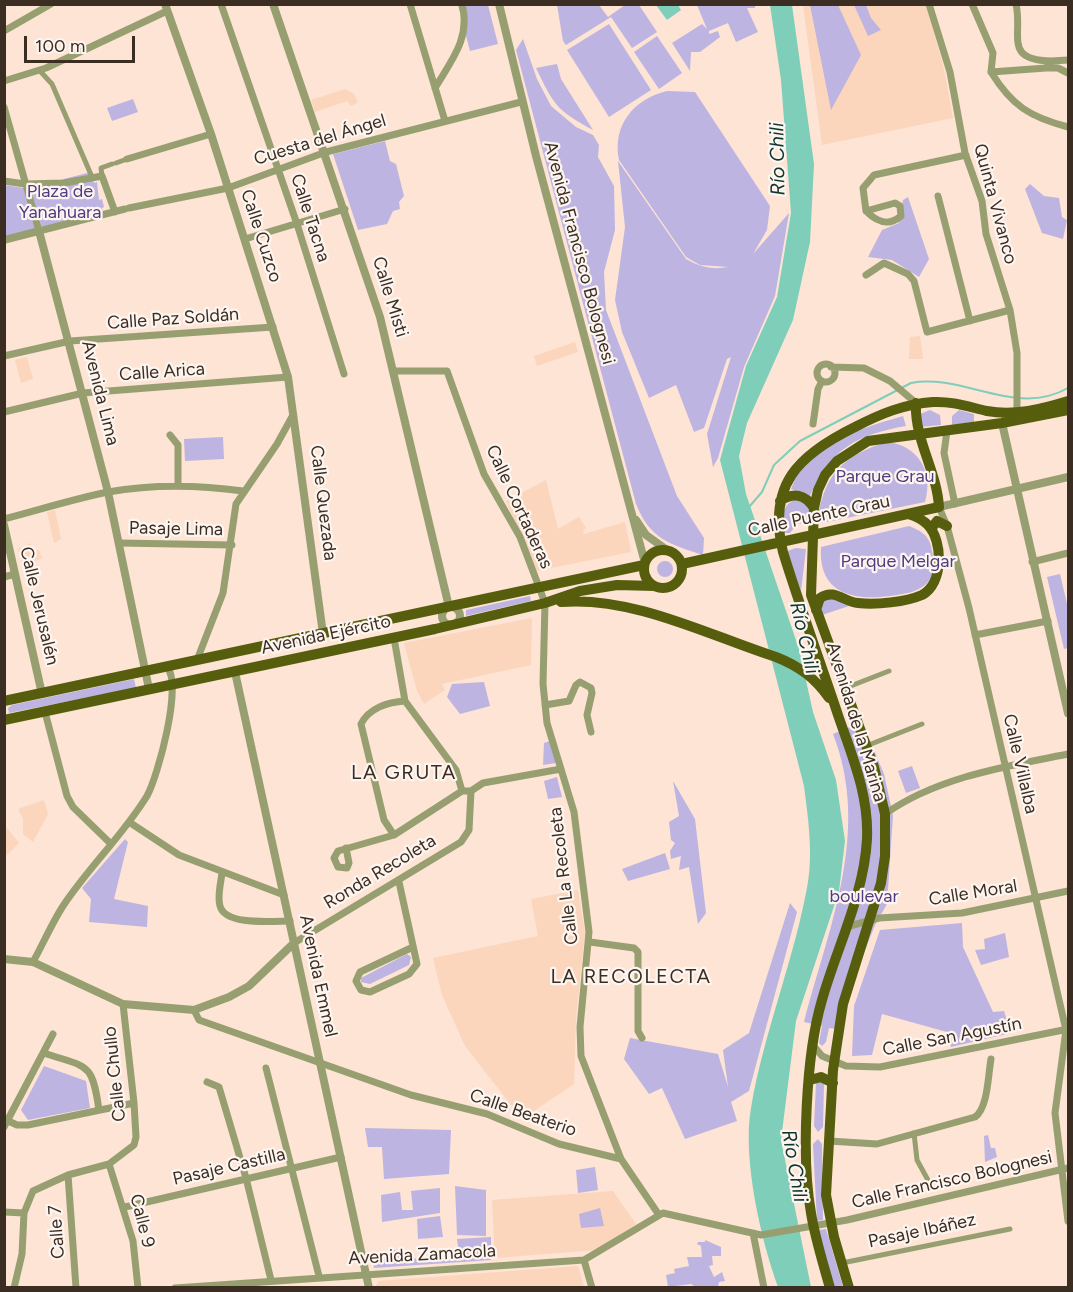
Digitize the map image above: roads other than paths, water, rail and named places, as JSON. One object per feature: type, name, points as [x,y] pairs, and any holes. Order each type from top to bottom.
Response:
[{"type":"main road","points":[[1046,412],[1068,400]]},
{"type":"main road","name":"Avenida de la Marina","points":[[830,1287],[810,1212],[807,1131],[812,1044],[821,1003],[856,896],[865,859],[867,815],[858,772],[783,552],[778,531],[780,501],[795,468],[819,446],[872,418],[916,403],[936,402],[988,411],[1046,412]]},
{"type":"main road","points":[[916,403],[919,434],[929,459],[939,507]]},
{"type":"main road","points":[[1046,412],[1068,410]]},
{"type":"main road","name":"Avenida de la Marina","points":[[849,1287],[827,1209],[832,1083],[843,1004],[877,901],[885,856],[885,814],[866,746],[816,610],[810,587],[814,508],[825,475],[837,460],[868,441],[1002,423],[1046,412]]},
{"type":"main road","points":[[894,436],[921,448],[929,459]]},
{"type":"main road","points":[[780,501],[786,496],[803,496],[814,508]]},
{"type":"main road","name":"Calle Puente Grau","points":[[682,564],[939,507]]},
{"type":"main road","points":[[816,610],[820,598],[827,594],[866,603],[910,598],[927,592],[935,581],[939,567],[931,529],[923,520],[908,514]]},
{"type":"main road","points":[[931,529],[937,521],[947,526]]},
{"type":"main road","points":[[667,550],[676,554],[682,564],[682,573],[675,584],[663,588],[654,586],[645,575],[645,564],[656,551],[667,550]]},
{"type":"main road","name":"Avenida Ejército","points":[[4,701],[645,564]]},
{"type":"main road","name":"Avenida Ejército","points":[[6,720],[452,625],[545,603],[599,587],[654,586]]},
{"type":"main road","points":[[545,603],[586,600],[625,606],[789,662],[814,679],[831,700],[838,716]]},
{"type":"main road","points":[[322,634],[332,642],[325,652]]},
{"type":"main road","points":[[4,706],[6,720]]},
{"type":"main road","points":[[856,896],[864,904],[877,901]]},
{"type":"main road","points":[[810,1080],[821,1077],[832,1083]]},
{"type":"main road","points":[[807,1131],[819,1138],[829,1137]]},
{"type":"street","points":[[4,31],[51,4]]},
{"type":"street","name":"Calle Tacna","points":[[221,4],[297,224],[344,374]]},
{"type":"street","name":"Calle Misti","points":[[273,4],[345,208],[394,371],[449,607]]},
{"type":"street","points":[[410,4],[445,121]]},
{"type":"street","points":[[435,88],[464,40],[466,19],[462,4]]},
{"type":"street","name":"Avenida Francisco Bolognesi","points":[[499,4],[522,102],[645,564]]},
{"type":"street","name":"Quinta Vivanco","points":[[929,4],[950,72],[966,155],[982,201],[986,234],[1010,310],[1017,353],[1017,410]]},
{"type":"street","points":[[972,4],[993,53],[991,72],[1013,103],[1049,122],[1068,127]]},
{"type":"street","points":[[1016,4],[1016,41],[1023,55],[1068,73]]},
{"type":"street","points":[[4,81],[40,71],[166,8]]},
{"type":"street","name":"Calle Cuzco","points":[[166,8],[211,134],[288,377]]},
{"type":"street","points":[[991,72],[1068,60]]},
{"type":"street","points":[[40,71],[52,84],[92,177]]},
{"type":"street","name":"Cuesta del Ángel","points":[[4,240],[127,209],[228,188],[326,152],[522,102]]},
{"type":"street","name":"Avenida Lima","points":[[4,108],[70,342],[108,492],[149,689]]},
{"type":"street","points":[[115,212],[102,176],[102,168],[211,134]]},
{"type":"street","points":[[866,211],[895,203],[902,210],[901,216],[890,223],[881,222],[866,211],[863,188],[874,175],[966,155]]},
{"type":"street","points":[[4,181],[25,184],[64,183],[102,176]]},
{"type":"street","points":[[938,196],[970,321]]},
{"type":"street","points":[[245,239],[345,208]]},
{"type":"street","points":[[866,275],[884,263],[908,274],[914,281],[927,332],[1010,310]]},
{"type":"street","name":"Calle Paz Soldán","points":[[4,356],[70,342],[273,327]]},
{"type":"street","points":[[822,381],[817,375],[818,369],[826,365],[864,368],[893,384],[916,403]]},
{"type":"street","points":[[822,381],[832,379],[834,374],[831,367]]},
{"type":"street","name":"Calle Cortaderas","points":[[394,371],[447,371],[484,474],[520,537],[540,587]]},
{"type":"street","name":"Calle Arica","points":[[4,412],[83,393],[288,377]]},
{"type":"street","name":"Calle Quezada","points":[[288,377],[322,634]]},
{"type":"street","points":[[813,424],[818,389],[822,381]]},
{"type":"street","points":[[197,660],[224,593],[236,504],[243,491],[255,478],[294,412]]},
{"type":"street","points":[[1002,423],[1068,712]]},
{"type":"street","points":[[947,431],[944,453],[956,504]]},
{"type":"street","points":[[170,435],[178,445],[178,486]]},
{"type":"street","name":"Calle Puente Grau","points":[[939,507],[1068,477]]},
{"type":"street","points":[[4,519],[108,492],[178,486],[243,491]]},
{"type":"street","name":"Calle Villalba","points":[[939,507],[947,526],[975,635],[1034,898],[1067,1029]]},
{"type":"street","name":"Avenida Francisco Bolognesi","points":[[631,510],[646,535],[667,550]]},
{"type":"street","name":"Calle Jerusalén","points":[[4,525],[42,694]]},
{"type":"street","name":"Pasaje Lima","points":[[119,543],[232,545]]},
{"type":"street","points":[[1032,562],[1068,553]]},
{"type":"street","points":[[4,577],[15,574]]},
{"type":"street","name":"Calle La Recoleta","points":[[540,587],[545,603],[542,643],[547,723],[574,812],[590,942],[580,1027],[581,1056],[621,1159]]},
{"type":"street","name":"Calle Misti","points":[[449,607],[458,610],[460,614],[457,623],[452,625],[442,617],[445,609],[449,607]]},
{"type":"street","points":[[975,635],[1048,621]]},
{"type":"street","points":[[394,638],[405,701],[456,770],[462,791]]},
{"type":"street","points":[[33,962],[63,906],[129,822],[148,793],[168,724],[172,676],[167,667]]},
{"type":"street","points":[[854,710],[848,687],[889,671]]},
{"type":"street","name":"Avenida Emmel","points":[[235,672],[369,1287]]},
{"type":"street","points":[[545,705],[570,701],[576,685],[580,682],[587,685],[592,693],[587,715],[591,732]]},
{"type":"street","points":[[394,835],[384,820],[361,724],[369,713],[381,706],[405,701]]},
{"type":"street","points":[[45,712],[67,796],[73,807],[111,844]]},
{"type":"street","points":[[866,746],[922,724]]},
{"type":"street","points":[[885,814],[908,799],[1006,767],[1068,754]]},
{"type":"street","points":[[346,848],[394,835],[462,791],[471,790],[483,783],[561,769]]},
{"type":"street","name":"Ronda Recoleta","points":[[194,1010],[229,997],[249,986],[294,943],[399,882],[467,837],[471,790]]},
{"type":"street","points":[[129,822],[179,855],[284,896]]},
{"type":"street","points":[[222,873],[219,906],[226,916],[238,920],[290,921]]},
{"type":"street","points":[[399,882],[417,964],[409,974],[370,992],[361,990],[356,981],[360,972],[413,946]]},
{"type":"street","name":"Calle Moral","points":[[846,927],[870,920],[962,914],[1068,891]]},
{"type":"street","points":[[590,942],[634,948],[638,952],[638,1031],[642,1038]]},
{"type":"street","points":[[4,958],[33,962],[123,1004],[194,1010]]},
{"type":"street","name":"Calle Chullo","points":[[14,1287],[21,1254],[24,1213],[33,1191],[68,1175],[109,1164],[134,1144],[134,1103],[123,1004]]},
{"type":"street","name":"Calle Beaterio","points":[[194,1010],[199,1020],[411,1095],[487,1114],[559,1144],[621,1159]]},
{"type":"street","points":[[1067,1029],[1055,1113],[1066,1168],[1068,1221]]},
{"type":"street","name":"Calle San Agustín","points":[[834,1062],[867,1067],[898,1065],[1067,1029]]},
{"type":"street","points":[[53,1034],[6,1122],[28,1125],[134,1103]]},
{"type":"street","points":[[812,1044],[822,1056],[834,1062]]},
{"type":"street","points":[[44,1053],[84,1067],[91,1073],[99,1110]]},
{"type":"street","points":[[829,1137],[872,1145],[979,1114],[988,1088],[992,1059]]},
{"type":"street","points":[[266,1068],[319,1276]]},
{"type":"street","points":[[207,1082],[219,1087],[246,1178],[271,1280]]},
{"type":"street","points":[[914,1133],[917,1160],[929,1182]]},
{"type":"street","name":"Pasaje Castilla","points":[[125,1207],[341,1157]]},
{"type":"street","points":[[621,1159],[658,1215],[681,1216],[753,1233],[764,1287]]},
{"type":"street","name":"Calle 9","points":[[109,1164],[125,1207],[133,1240],[138,1287]]},
{"type":"street","name":"Calle Francisco Bolognesi","points":[[753,1233],[761,1235],[843,1221],[1066,1168]]},
{"type":"street","name":"Calle 7","points":[[68,1175],[76,1287]]},
{"type":"street","points":[[4,1212],[24,1213]]},
{"type":"street","name":"Avenida Zamacola","points":[[175,1287],[246,1285],[271,1280],[319,1276],[584,1260],[658,1215]]},
{"type":"street","name":"Pasaje Ibáñez","points":[[842,1263],[1010,1229]]},
{"type":"street","points":[[584,1260],[592,1287]]},
{"type":"water","points":[[656,5],[678,5],[681,10],[667,20]]},
{"type":"water","points":[[770,5],[792,5],[814,164],[810,242],[793,320],[747,423],[739,456],[746,494],[799,649],[813,712],[836,780],[845,841],[839,891],[796,1021],[781,1140],[811,1287],[778,1287],[760,1223],[749,1150],[751,1108],[757,1079],[808,882],[810,846],[807,810],[804,786],[720,460],[746,366],[777,297],[791,213],[781,80]]},
{"type":"waterway","points":[[749,507],[762,492],[774,465],[800,441],[911,383],[950,384],[1009,397],[1029,398],[1048,396],[1068,388]]},
{"type":"district","name":"LA GRUTA","points":[[404,773]]},
{"type":"district","name":"LA RECOLECTA","points":[[631,977]]},
{"type":"water label","name":"Río Chili","points":[[778,159]]},
{"type":"water label","name":"Río Chili","points":[[804,638]]},
{"type":"water label","name":"Río Chili","points":[[794,1166]]},
{"type":"park label","name":"Plaza de Yanahuara","points":[[60,202]]},
{"type":"park label","name":"Parque Grau","points":[[885,477]]},
{"type":"park label","name":"Parque Melgar","points":[[898,562]]},
{"type":"park label","name":"boulevar","points":[[864,897]]}]
